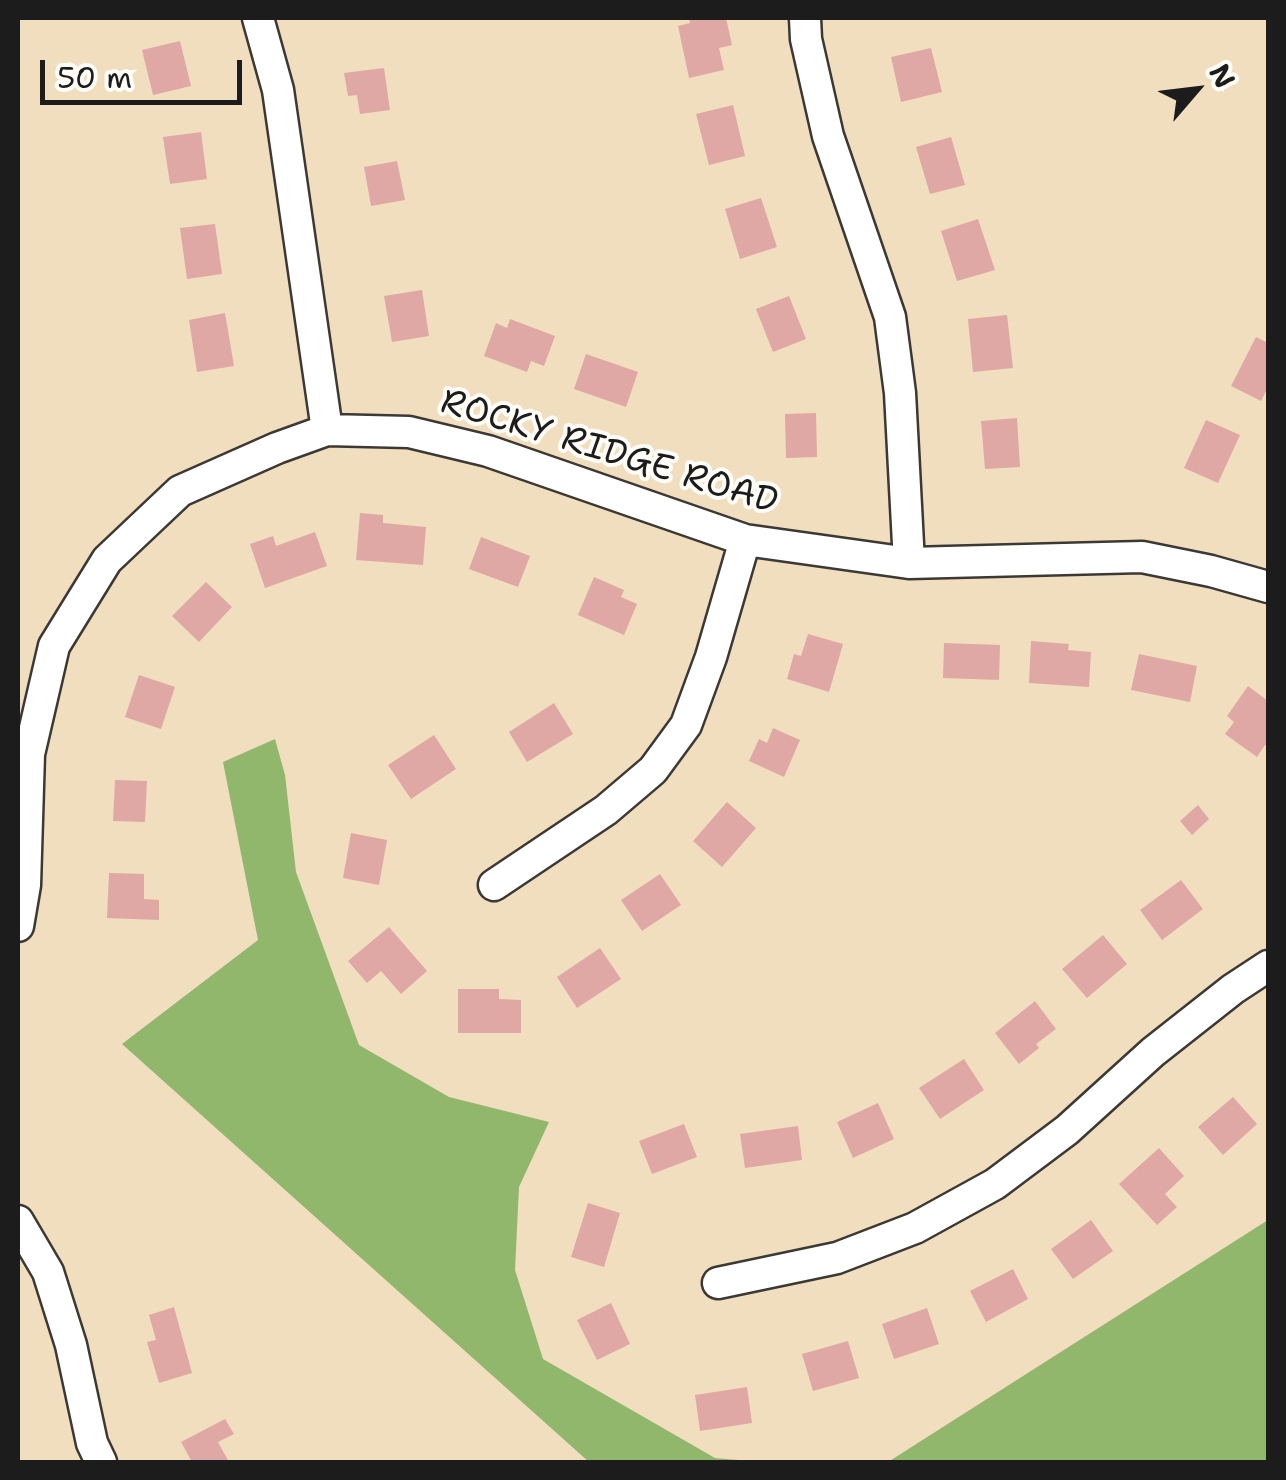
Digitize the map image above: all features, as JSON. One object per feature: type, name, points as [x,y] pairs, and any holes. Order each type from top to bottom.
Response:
[{"type":"street","points":[[258,18],[278,90],[327,430]]},
{"type":"street","points":[[805,18],[806,39],[828,136],[890,316],[900,393],[909,563]]},
{"type":"street","name":"ROCKY RIDGE ROAD","points":[[18,926],[25,885],[29,754],[54,646],[107,560],[180,491],[327,430],[408,432],[488,451],[745,540],[909,563],[1142,557],[1268,588]]},
{"type":"street","points":[[494,885],[606,810],[653,770],[686,725],[711,657],[745,540]]},
{"type":"street","points":[[718,1283],[838,1258],[915,1228],[995,1184],[1068,1130],[1152,1052],[1268,966]]},
{"type":"street","points":[[18,1221],[48,1272],[72,1345],[92,1443],[100,1462]]},
{"type":"green space","points":[[275,739],[285,775],[296,872],[359,1045],[449,1097],[549,1122],[519,1187],[515,1270],[543,1359],[715,1458],[762,1462],[589,1462],[122,1044],[258,940],[223,762]]},
{"type":"green space","points":[[1268,1220],[1268,1462],[888,1462]]},
{"type":"building","points":[[689,18],[726,18],[732,45],[719,48],[724,70],[689,78],[678,26],[690,23]]},
{"type":"building","points":[[180,41],[191,86],[153,95],[142,50]]},
{"type":"building","points":[[931,48],[942,92],[901,102],[891,57]]},
{"type":"building","points":[[384,68],[390,110],[360,114],[357,95],[348,96],[344,73]]},
{"type":"building","points":[[733,105],[745,156],[709,165],[696,114]]},
{"type":"building","points":[[201,132],[207,179],[170,184],[163,137]]},
{"type":"building","points":[[951,137],[965,185],[930,194],[916,147]]},
{"type":"building","points":[[397,161],[405,200],[371,206],[364,167]]},
{"type":"building","points":[[761,198],[777,247],[740,259],[725,209]]},
{"type":"building","points":[[978,219],[995,270],[957,281],[941,231]]},
{"type":"building","points":[[215,224],[222,274],[187,279],[180,228]]},
{"type":"building","points":[[422,290],[429,336],[392,342],[384,296]]},
{"type":"building","points":[[789,296],[806,339],[773,352],[756,309]]},
{"type":"building","points":[[225,313],[234,366],[197,372],[189,320]]},
{"type":"building","points":[[1007,315],[1013,368],[973,372],[968,319]]},
{"type":"building","points":[[510,319],[555,336],[544,366],[531,361],[527,372],[484,356],[496,323],[507,328]]},
{"type":"building","points":[[1256,337],[1268,343],[1268,387],[1261,401],[1231,386]]},
{"type":"building","points":[[586,354],[638,372],[626,407],[574,389]]},
{"type":"building","points":[[816,413],[817,457],[786,458],[785,414]]},
{"type":"building","points":[[1017,418],[1020,467],[985,469],[981,421]]},
{"type":"building","points":[[1206,420],[1240,435],[1218,483],[1184,468]]},
{"type":"building","points":[[360,513],[383,515],[383,523],[426,527],[423,565],[356,560]]},
{"type":"building","points":[[315,532],[327,566],[265,588],[250,544],[273,536],[276,546]]},
{"type":"building","points":[[481,537],[530,556],[518,587],[469,569]]},
{"type":"building","points":[[594,577],[624,590],[621,597],[637,604],[624,635],[578,615]]},
{"type":"building","points":[[206,582],[232,607],[199,642],[172,616]]},
{"type":"building","points":[[808,634],[843,644],[829,692],[787,679],[794,654],[801,656]]},
{"type":"building","points":[[1031,641],[1069,644],[1068,650],[1091,652],[1089,687],[1029,683]]},
{"type":"building","points":[[944,643],[1000,645],[999,680],[943,678]]},
{"type":"building","points":[[1139,654],[1197,666],[1190,702],[1131,690]]},
{"type":"building","points":[[139,675],[175,687],[161,729],[125,717]]},
{"type":"building","points":[[1248,686],[1268,701],[1268,748],[1265,745],[1257,757],[1225,734],[1234,722],[1227,716]]},
{"type":"building","points":[[554,703],[573,734],[527,762],[509,732]]},
{"type":"building","points":[[773,728],[800,740],[784,777],[749,761],[759,739],[767,743]]},
{"type":"building","points":[[434,735],[456,769],[411,799],[388,765]]},
{"type":"building","points":[[115,780],[147,781],[145,822],[113,821]]},
{"type":"building","points":[[727,802],[756,828],[722,867],[693,841]]},
{"type":"building","points":[[1198,805],[1209,819],[1192,835],[1180,821]]},
{"type":"building","points":[[351,833],[387,840],[379,885],[343,878]]},
{"type":"building","points":[[109,873],[144,874],[144,899],[159,900],[159,920],[107,918]]},
{"type":"building","points":[[660,874],[681,905],[642,931],[621,900]]},
{"type":"building","points":[[1181,880],[1203,909],[1162,940],[1140,910]]},
{"type":"building","points":[[389,927],[427,971],[401,994],[381,971],[367,983],[348,961]]},
{"type":"building","points":[[1103,935],[1127,964],[1087,998],[1062,969]]},
{"type":"building","points":[[600,948],[621,979],[577,1008],[557,977]]},
{"type":"building","points":[[458,989],[499,989],[499,999],[521,1000],[521,1033],[458,1033]]},
{"type":"building","points":[[1035,1001],[1056,1029],[1019,1064],[995,1033]]},
{"type":"building","points":[[964,1059],[984,1090],[940,1119],[919,1088]]},
{"type":"building","points":[[1233,1097],[1257,1124],[1223,1155],[1198,1127]]},
{"type":"building","points":[[878,1103],[894,1139],[853,1158],[837,1122]]},
{"type":"building","points":[[684,1124],[697,1157],[652,1174],[639,1141]]},
{"type":"building","points":[[798,1126],[802,1160],[745,1168],[740,1134]]},
{"type":"building","points":[[1159,1148],[1184,1176],[1165,1194],[1177,1207],[1157,1225],[1119,1184]]},
{"type":"building","points":[[588,1203],[620,1213],[604,1267],[571,1257]]},
{"type":"building","points":[[1091,1220],[1113,1251],[1073,1279],[1051,1249]]},
{"type":"building","points":[[1013,1269],[1028,1299],[986,1322],[970,1291]]},
{"type":"building","points":[[611,1303],[630,1344],[597,1360],[577,1320]]},
{"type":"building","points":[[174,1307],[192,1373],[159,1383],[147,1342],[156,1340],[149,1315]]},
{"type":"building","points":[[927,1308],[939,1344],[894,1359],[882,1324]]},
{"type":"building","points":[[848,1341],[859,1378],[813,1391],[802,1354]]},
{"type":"building","points":[[747,1387],[752,1423],[700,1431],[695,1395]]},
{"type":"building","points":[[225,1419],[234,1434],[218,1442],[229,1462],[192,1462],[181,1442]]}]
